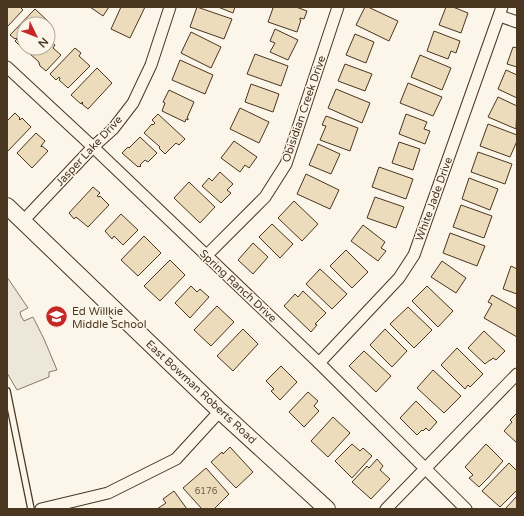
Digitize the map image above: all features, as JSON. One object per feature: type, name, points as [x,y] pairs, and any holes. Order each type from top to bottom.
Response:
[{"type":"street","name":"Jasper Lake Drive","points":[[23,221],[93,147],[113,129],[132,103],[151,65],[170,7]]},
{"type":"street","name":"Obisidian Creek Drive","points":[[206,256],[265,197],[286,164],[338,7]]},
{"type":"street","points":[[501,11],[517,22]]},
{"type":"street","name":"White Jade Drive","points":[[319,363],[399,278],[414,255],[501,11]]},
{"type":"street","name":"Spring Ranch Drive","points":[[7,67],[319,363],[466,509]]},
{"type":"street","name":"East Bowman Roberts Road","points":[[7,206],[220,411],[327,509]]},
{"type":"street","points":[[386,509],[517,374]]},
{"type":"street","points":[[41,509],[108,493],[176,459],[220,411]]},
{"type":"lane","points":[[7,391],[31,509]]},
{"type":"shaded area","points":[[7,277],[28,308],[20,312],[21,316],[24,321],[33,317],[57,370],[49,372],[49,377],[17,390],[7,373]]},
{"type":"building","points":[[7,7],[20,7],[23,10],[7,27]]},
{"type":"building","points":[[90,7],[109,7],[103,16]]},
{"type":"building","points":[[121,7],[145,7],[130,38],[111,29]]},
{"type":"building","points":[[197,7],[232,19],[224,39],[190,27]]},
{"type":"building","points":[[218,7],[235,7],[233,13]]},
{"type":"building","points":[[271,7],[296,7],[307,11],[304,19],[300,18],[301,20],[297,32],[268,22],[273,8]]},
{"type":"building","points":[[365,7],[398,21],[389,41],[356,25]]},
{"type":"building","points":[[446,7],[453,7],[468,13],[461,33],[439,25]]},
{"type":"building","points":[[35,9],[42,16],[28,16]]},
{"type":"building","points":[[16,29],[16,38],[15,39],[10,35]]},
{"type":"building","points":[[275,29],[298,40],[288,60],[270,52],[275,43],[270,41]]},
{"type":"building","points":[[434,31],[460,41],[456,53],[451,51],[448,59],[427,51]]},
{"type":"building","points":[[191,32],[221,47],[211,68],[181,53]]},
{"type":"building","points":[[355,34],[374,42],[366,63],[346,55]]},
{"type":"building","points":[[513,47],[517,48],[517,67],[507,64]]},
{"type":"building","points":[[75,48],[81,53],[79,56],[90,66],[68,88],[59,80],[59,77],[56,80],[50,74]]},
{"type":"building","points":[[56,51],[61,55],[46,71],[40,66],[39,62],[32,56],[56,56]]},
{"type":"building","points":[[255,54],[288,66],[281,86],[247,74]]},
{"type":"building","points":[[420,55],[451,68],[442,90],[411,77]]},
{"type":"building","points":[[180,60],[213,75],[205,94],[172,80]]},
{"type":"building","points":[[345,64],[372,74],[365,91],[338,81]]},
{"type":"building","points":[[97,68],[112,83],[88,109],[82,104],[82,102],[81,104],[71,95]]},
{"type":"building","points":[[506,70],[517,75],[517,98],[498,89]]},
{"type":"building","points":[[408,83],[442,97],[433,116],[400,103]]},
{"type":"building","points":[[251,84],[279,94],[273,112],[245,102]]},
{"type":"building","points":[[336,89],[370,103],[362,123],[328,108]]},
{"type":"building","points":[[169,90],[194,102],[187,118],[188,120],[186,119],[185,122],[162,111],[165,103],[163,102]]},
{"type":"building","points":[[498,97],[517,106],[516,129],[488,117]]},
{"type":"building","points":[[240,108],[269,122],[259,143],[230,129]]},
{"type":"building","points":[[15,113],[20,120],[22,118],[31,127],[7,152],[7,121]]},
{"type":"building","points":[[158,114],[185,139],[179,145],[176,143],[165,154],[159,148],[160,147],[144,133],[152,124],[153,125],[155,123],[152,120]]},
{"type":"building","points":[[406,114],[427,122],[424,129],[430,131],[425,144],[399,134]]},
{"type":"building","points":[[326,116],[358,128],[350,151],[320,140],[326,126],[322,125]]},
{"type":"building","points":[[488,124],[517,135],[517,141],[510,157],[480,146]]},
{"type":"building","points":[[36,133],[45,141],[41,147],[42,146],[48,151],[32,168],[17,153]]},
{"type":"building","points":[[140,137],[157,153],[148,162],[145,160],[140,167],[138,167],[122,153]]},
{"type":"building","points":[[234,141],[257,157],[249,168],[245,165],[240,172],[221,158]]},
{"type":"building","points":[[399,142],[420,149],[413,170],[392,163]]},
{"type":"building","points":[[318,144],[340,154],[331,174],[309,165]]},
{"type":"building","points":[[478,152],[512,164],[505,184],[471,172]]},
{"type":"building","points":[[379,167],[413,179],[406,199],[372,187]]},
{"type":"building","points":[[220,172],[233,184],[227,190],[231,193],[221,203],[202,186],[209,178],[212,181]]},
{"type":"building","points":[[306,174],[339,190],[330,209],[297,194]]},
{"type":"building","points":[[469,178],[498,189],[490,210],[462,199]]},
{"type":"building","points":[[189,182],[215,207],[200,223],[174,198]]},
{"type":"building","points":[[93,187],[100,193],[97,196],[100,196],[109,205],[88,227],[76,217],[74,219],[69,213]]},
{"type":"building","points":[[375,197],[404,207],[396,228],[367,218]]},
{"type":"building","points":[[294,201],[318,224],[302,241],[278,218]]},
{"type":"building","points":[[461,205],[492,216],[484,238],[453,227]]},
{"type":"building","points":[[121,214],[138,230],[123,245],[114,236],[112,239],[105,231]]},
{"type":"building","points":[[272,224],[293,244],[280,258],[259,237]]},
{"type":"building","points":[[363,225],[385,242],[381,248],[386,251],[378,261],[351,241]]},
{"type":"building","points":[[450,233],[485,246],[477,266],[443,253]]},
{"type":"building","points":[[144,236],[161,253],[138,276],[121,260]]},
{"type":"building","points":[[253,243],[268,257],[253,274],[238,260]]},
{"type":"building","points":[[346,250],[368,272],[352,288],[330,266]]},
{"type":"building","points":[[170,260],[185,275],[160,301],[144,286]]},
{"type":"building","points":[[442,261],[466,278],[456,293],[431,277]]},
{"type":"building","points":[[511,266],[517,269],[517,294],[503,289]]},
{"type":"building","points":[[320,269],[347,294],[332,309],[306,284]]},
{"type":"building","points":[[191,286],[197,292],[200,289],[209,297],[190,318],[175,303]]},
{"type":"building","points":[[427,286],[453,311],[438,327],[412,301]]},
{"type":"building","points":[[303,291],[326,313],[315,324],[317,325],[311,332],[284,306],[295,294],[298,297]]},
{"type":"building","points":[[492,295],[517,309],[517,337],[484,318],[492,304],[488,302]]},
{"type":"building","points":[[217,306],[234,322],[211,346],[194,330]]},
{"type":"building","points":[[408,307],[432,330],[414,348],[390,324]]},
{"type":"building","points":[[243,329],[258,344],[233,371],[217,356]]},
{"type":"building","points":[[385,329],[407,351],[392,367],[370,345]]},
{"type":"building","points":[[484,331],[505,351],[496,360],[493,358],[485,364],[468,348]]},
{"type":"building","points":[[457,348],[483,374],[470,387],[468,385],[465,389],[441,365]]},
{"type":"building","points":[[364,351],[391,376],[376,392],[349,366]]},
{"type":"building","points":[[281,366],[297,382],[280,400],[271,391],[274,389],[266,381]]},
{"type":"building","points":[[433,370],[461,396],[444,413],[417,388]]},
{"type":"building","points":[[308,392],[318,401],[314,406],[319,411],[304,427],[289,412]]},
{"type":"building","points":[[416,401],[437,422],[429,431],[426,428],[417,435],[400,418]]},
{"type":"building","points":[[517,413],[517,443],[504,431],[512,422],[510,420]]},
{"type":"building","points":[[333,417],[350,433],[328,457],[311,441]]},
{"type":"building","points":[[352,444],[360,451],[363,448],[372,456],[352,478],[335,461]]},
{"type":"building","points":[[486,444],[503,461],[479,487],[469,478],[473,475],[465,467]]},
{"type":"building","points":[[230,447],[253,472],[236,488],[211,462]]},
{"type":"building","points":[[377,459],[383,466],[380,470],[390,479],[371,499],[352,482],[367,466],[369,468]]},
{"type":"building","points":[[509,463],[517,471],[517,490],[500,507],[482,491]]},
{"type":"building","points":[[206,468],[229,494],[214,509],[202,509],[183,488]]},
{"type":"building","points":[[174,491],[187,509],[157,509],[166,503],[163,499]]},
{"type":"building","points":[[517,496],[517,509],[505,509]]},
{"type":"place","name":"Ed Willkie Middle School","points":[[56,317]]}]
